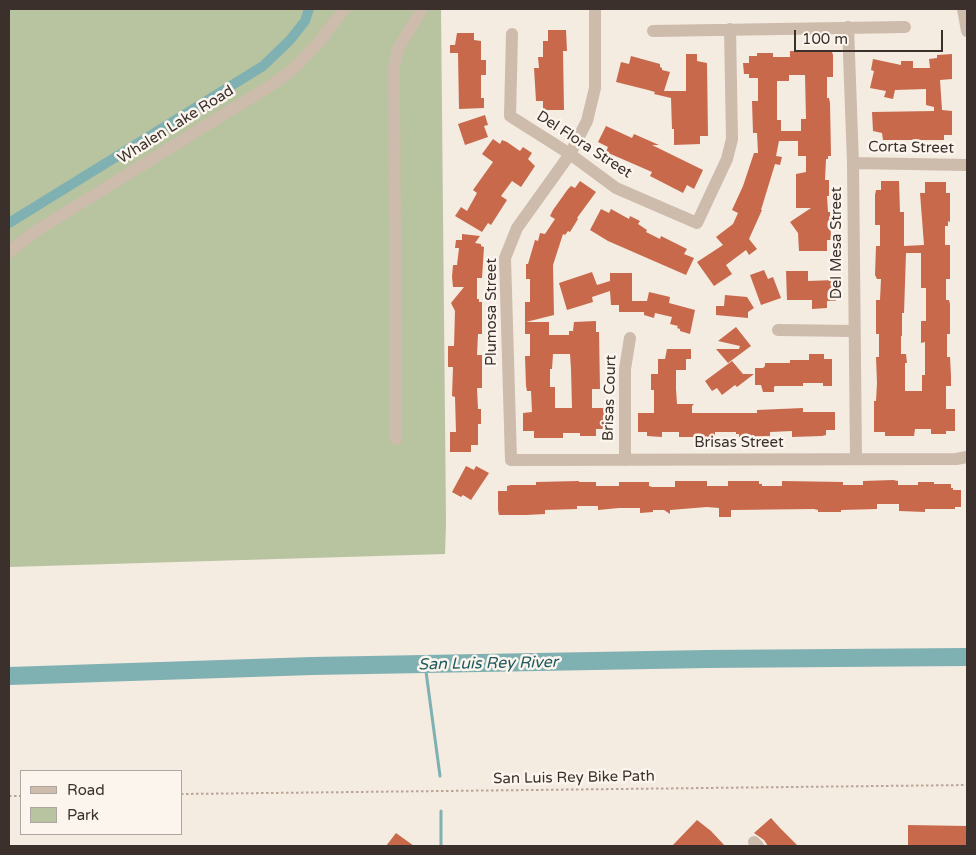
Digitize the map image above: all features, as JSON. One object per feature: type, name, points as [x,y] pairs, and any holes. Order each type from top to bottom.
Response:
[{"type":"street","name":"Whalen Lake Road","points":[[9,252],[36,231],[273,84],[299,63],[320,41],[344,9]]},
{"type":"street","points":[[396,439],[394,66],[398,49],[422,9]]},
{"type":"street","name":"Plumosa Street","points":[[511,460],[505,258],[517,228],[570,154],[588,121],[595,88],[595,9]]},
{"type":"street","points":[[963,9],[967,31]]},
{"type":"street","points":[[653,31],[905,27]]},
{"type":"street","name":"Del Mesa Street","points":[[848,28],[853,163],[853,330],[856,459]]},
{"type":"street","name":"Del Flora Street","points":[[512,34],[510,116],[570,154],[616,188],[697,223],[727,159],[732,140],[730,30]]},
{"type":"street","name":"Corta Street","points":[[853,163],[967,165]]},
{"type":"street","points":[[778,330],[853,330]]},
{"type":"street","name":"Brisas Court","points":[[625,460],[625,369],[630,338]]},
{"type":"street","name":"Brisas Street","points":[[511,460],[956,459],[967,456]]},
{"type":"path","name":"San Luis Rey Bike Path","points":[[182,794],[967,785]]},
{"type":"green space","points":[[9,9],[441,9],[445,554],[9,567]]},
{"type":"building","points":[[548,30],[566,30],[567,51],[563,51],[564,110],[543,110],[543,101],[536,101],[534,68],[539,68],[538,57],[543,57],[543,41],[548,41]]},
{"type":"building","points":[[457,33],[474,33],[474,40],[481,41],[481,60],[486,60],[486,75],[481,75],[481,98],[484,98],[484,108],[459,109],[458,53],[450,53],[450,45],[455,45]]},
{"type":"building","points":[[790,51],[832,52],[833,55],[833,77],[827,77],[827,98],[829,98],[830,103],[831,156],[828,156],[828,159],[826,159],[825,180],[829,180],[829,196],[827,196],[828,212],[830,212],[831,240],[827,240],[827,251],[799,251],[798,233],[790,222],[811,208],[796,208],[796,174],[806,172],[806,156],[798,156],[798,141],[779,141],[776,156],[782,157],[780,165],[775,164],[762,210],[749,239],[757,249],[749,255],[746,250],[726,265],[732,274],[714,286],[697,262],[723,245],[716,237],[733,224],[738,213],[732,210],[743,186],[754,153],[758,153],[757,133],[753,133],[752,101],[758,101],[758,78],[749,78],[749,74],[744,74],[743,63],[749,63],[749,56],[757,56],[757,53],[773,53],[773,57],[790,57]],"holes":[[[789,75],[805,75],[806,119],[801,119],[801,131],[781,131],[781,120],[777,120],[777,81],[789,81]]]},
{"type":"building","points":[[686,54],[697,54],[697,61],[707,63],[708,136],[700,136],[700,144],[674,145],[671,98],[616,82],[621,62],[629,64],[631,56],[660,64],[662,70],[670,72],[664,91],[686,91]]},
{"type":"building","points":[[952,54],[952,79],[940,80],[942,110],[952,111],[952,135],[944,135],[944,140],[883,140],[882,133],[873,131],[872,112],[934,111],[934,107],[926,105],[926,89],[895,90],[893,99],[884,97],[886,91],[870,88],[874,71],[871,70],[873,59],[901,65],[901,61],[913,61],[913,68],[930,68],[929,59],[937,58],[937,55]]},
{"type":"building","points":[[485,115],[488,125],[484,126],[488,137],[465,145],[458,124]]},
{"type":"building","points":[[606,126],[632,138],[634,134],[659,145],[652,145],[703,170],[694,189],[687,185],[683,193],[650,176],[652,172],[606,152],[608,147],[598,142]]},
{"type":"building","points":[[493,139],[500,144],[502,140],[507,142],[520,151],[523,147],[532,153],[528,159],[535,166],[521,187],[512,181],[501,196],[507,200],[491,225],[488,223],[482,232],[455,216],[461,207],[467,211],[477,193],[473,190],[493,162],[482,154]]},
{"type":"building","points":[[580,181],[596,192],[577,218],[570,232],[568,231],[565,235],[563,234],[553,265],[554,315],[526,322],[549,322],[549,335],[569,335],[569,331],[573,331],[574,322],[596,321],[596,332],[599,332],[600,389],[592,389],[592,408],[604,408],[604,429],[596,429],[596,436],[580,436],[580,433],[563,433],[563,438],[534,438],[534,431],[523,431],[523,413],[532,412],[531,391],[527,391],[526,386],[525,356],[530,356],[530,334],[525,334],[525,302],[530,302],[530,279],[526,279],[526,264],[528,264],[535,240],[538,241],[540,233],[545,234],[555,219],[550,216],[553,210],[571,186],[575,188]],"holes":[[[553,354],[570,354],[572,408],[555,408],[555,387],[550,387],[550,369],[552,369]]]},
{"type":"building","points":[[881,181],[899,181],[900,212],[904,212],[904,246],[924,245],[920,193],[925,193],[925,182],[946,182],[946,193],[950,193],[950,222],[948,221],[948,226],[945,226],[945,245],[950,245],[950,279],[946,279],[946,300],[949,300],[950,304],[950,334],[947,334],[947,357],[950,357],[951,386],[946,386],[946,409],[955,409],[955,431],[946,431],[946,434],[931,434],[931,429],[915,429],[914,436],[885,436],[885,432],[874,432],[874,401],[876,401],[877,383],[876,357],[879,357],[879,334],[876,334],[876,300],[880,300],[881,279],[877,279],[875,275],[876,246],[880,246],[880,225],[875,225],[875,195],[876,190],[881,190]],"holes":[[[906,253],[921,253],[921,288],[926,288],[926,321],[921,321],[921,343],[925,342],[925,375],[922,375],[922,391],[905,391],[905,363],[907,363],[906,354],[901,354],[901,336],[902,313],[904,313]]]},
{"type":"building","points":[[601,209],[609,213],[611,209],[629,219],[630,216],[640,221],[638,224],[647,230],[646,232],[660,239],[661,236],[687,249],[684,254],[694,258],[686,275],[608,241],[590,230]]},
{"type":"building","points":[[462,234],[480,236],[475,243],[481,244],[484,247],[482,278],[477,278],[477,299],[479,299],[479,302],[482,302],[482,334],[478,334],[477,355],[482,355],[482,388],[477,388],[478,409],[481,409],[481,424],[478,424],[478,445],[471,445],[471,452],[450,452],[450,432],[456,432],[455,397],[452,396],[453,367],[448,367],[448,346],[454,346],[455,311],[451,303],[464,287],[453,287],[452,277],[453,265],[457,265],[459,248],[455,248],[456,240],[462,240]]},
{"type":"building","points":[[764,270],[768,279],[773,277],[781,298],[761,305],[750,275]]},
{"type":"building","points":[[786,271],[808,271],[808,281],[835,280],[836,301],[827,301],[827,308],[812,309],[812,300],[787,300]]},
{"type":"building","points":[[592,272],[597,285],[610,281],[610,273],[632,273],[632,301],[647,301],[649,292],[670,297],[669,303],[695,310],[690,334],[680,331],[677,328],[678,326],[670,324],[672,317],[655,313],[654,318],[644,315],[644,312],[619,312],[619,305],[611,305],[610,291],[592,297],[593,302],[567,310],[559,283]]},
{"type":"building","points":[[725,295],[747,297],[754,308],[748,312],[748,318],[716,315],[716,306],[724,306]]},
{"type":"building","points":[[736,327],[751,346],[728,363],[716,349],[739,349],[740,346],[718,341]]},
{"type":"building","points":[[667,349],[691,349],[691,359],[686,359],[686,370],[676,370],[676,389],[677,404],[694,404],[692,406],[692,413],[757,413],[757,410],[803,408],[803,412],[835,412],[835,430],[826,430],[826,435],[822,436],[792,437],[792,431],[770,432],[770,436],[739,437],[739,434],[736,434],[736,432],[715,432],[715,436],[710,437],[679,437],[679,432],[662,432],[662,437],[647,436],[647,432],[638,432],[638,413],[654,413],[654,390],[651,390],[651,374],[658,374],[658,359],[665,359]]},
{"type":"building","points":[[809,354],[824,354],[824,359],[832,359],[832,386],[823,386],[823,383],[803,383],[803,386],[775,386],[774,392],[763,392],[761,385],[755,385],[755,368],[763,368],[765,363],[790,363],[790,360],[809,360]]},
{"type":"building","points":[[732,361],[743,374],[754,374],[737,387],[735,385],[722,395],[717,388],[712,391],[705,381]]},
{"type":"building","points":[[466,466],[474,470],[476,466],[489,473],[471,500],[463,495],[461,497],[452,492]]},
{"type":"building","points":[[579,481],[596,482],[596,486],[619,486],[619,482],[649,482],[649,486],[652,487],[675,487],[675,481],[707,481],[707,486],[728,486],[728,481],[759,481],[759,484],[762,484],[762,486],[782,486],[782,481],[843,482],[843,485],[863,485],[863,481],[898,481],[898,485],[918,485],[918,482],[951,484],[953,490],[961,490],[961,507],[955,507],[955,509],[925,509],[925,512],[899,511],[899,504],[877,504],[877,509],[841,510],[841,512],[818,512],[818,510],[814,509],[731,510],[731,517],[719,517],[719,508],[707,507],[670,510],[670,514],[664,510],[640,513],[640,508],[598,510],[598,506],[577,506],[577,509],[545,510],[545,514],[526,515],[499,515],[498,510],[498,491],[507,491],[507,486],[511,485],[536,485],[536,482]]},
{"type":"building","points":[[771,818],[798,846],[768,846],[764,840],[754,833]]},
{"type":"building","points":[[697,820],[711,831],[725,846],[672,846]]},
{"type":"building","points":[[908,825],[967,826],[967,846],[908,846]]},
{"type":"building","points":[[396,833],[414,846],[386,846]]},
{"type":"waterway","points":[[9,223],[263,66],[290,40],[305,21],[309,9]]},
{"type":"waterway","name":"San Luis Rey River","points":[[9,676],[312,666],[706,659],[967,657]]},
{"type":"waterway","points":[[425,664],[440,776]]},
{"type":"waterway","points":[[441,811],[441,846]]}]
